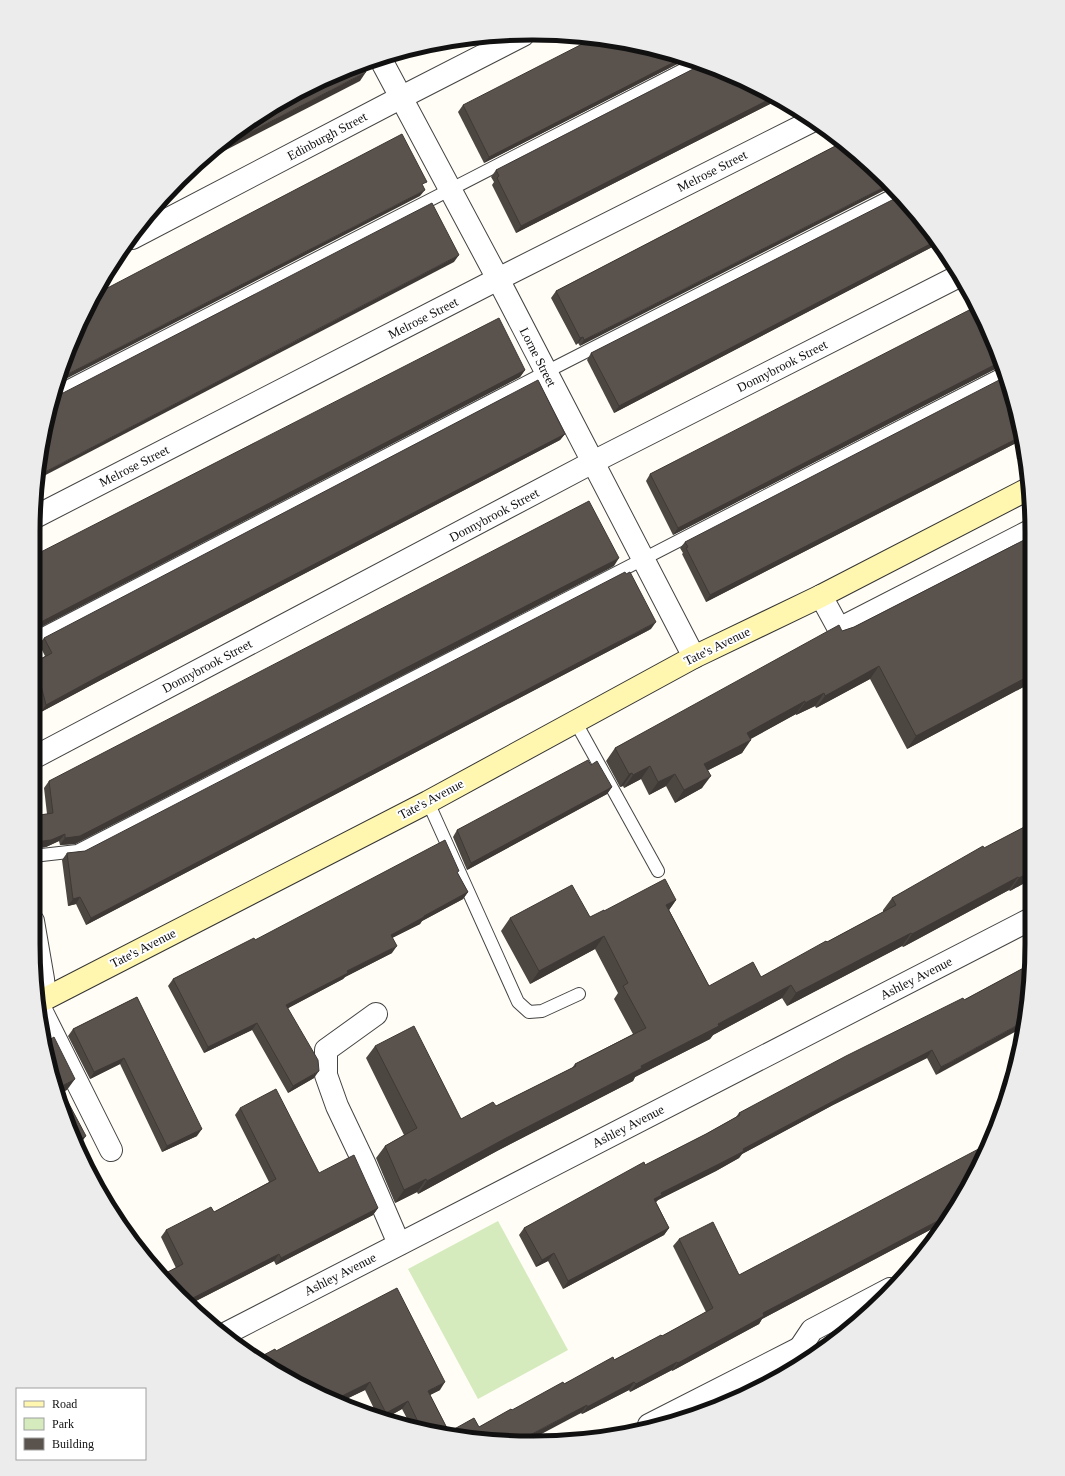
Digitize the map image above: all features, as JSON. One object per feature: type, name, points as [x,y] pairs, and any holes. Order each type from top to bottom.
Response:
[{"type":"street","name":"Edinburgh Street","points":[[142,233],[512,41]]},
{"type":"street","name":"Lorne Street","points":[[383,63],[498,280],[694,657]]},
{"type":"street","name":"Melrose Street","points":[[41,514],[807,124]]},
{"type":"street","name":"Donnybrook Street","points":[[40,754],[593,462],[954,278]]},
{"type":"street","name":"Tate's Avenue","points":[[44,1003],[428,802],[694,657],[821,596],[1023,491]]},
{"type":"street","points":[[821,596],[839,629],[1025,534]]},
{"type":"street","name":"Ashley Avenue","points":[[230,1331],[1025,922]]},
{"type":"street","points":[[41,965],[43,979],[42,992]]},
{"type":"street","points":[[44,1008],[111,1150]]},
{"type":"street","points":[[376,1014],[326,1050],[326,1075],[337,1106],[365,1165],[399,1244]]},
{"type":"street","points":[[666,1417],[800,1356],[812,1330],[877,1296]]},
{"type":"lane","points":[[61,390],[690,66]]},
{"type":"lane","points":[[40,635],[546,372],[892,196]]},
{"type":"lane","points":[[40,855],[77,851],[999,375]]},
{"type":"lane","points":[[575,721],[658,871]]},
{"type":"lane","points":[[428,802],[518,1002],[529,1012],[542,1011],[579,994]]},
{"type":"green space","points":[[498,1221],[568,1350],[478,1399],[408,1269]]},
{"type":"building","points":[[585,43],[629,49],[675,61],[489,157],[463,105]]},
{"type":"building","points":[[696,68],[721,77],[768,100],[521,226],[497,178],[499,176],[496,170]]},
{"type":"building","points":[[365,69],[366,72],[238,139],[286,106],[344,77]]},
{"type":"building","points":[[402,134],[427,182],[422,184],[425,190],[66,375],[77,344],[104,290]]},
{"type":"building","points":[[836,145],[884,187],[584,340],[583,337],[580,338],[556,291]]},
{"type":"building","points":[[895,199],[931,244],[619,406],[591,353]]},
{"type":"building","points":[[432,203],[459,255],[44,473],[49,436],[61,393],[63,393]]},
{"type":"building","points":[[971,309],[988,344],[995,364],[678,528],[650,474]]},
{"type":"building","points":[[499,318],[525,370],[41,622],[40,552]]},
{"type":"building","points":[[1001,379],[1016,439],[710,595],[686,548],[688,547],[685,542]]},
{"type":"building","points":[[538,380],[565,434],[46,705],[40,682],[40,659],[52,653],[44,638]]},
{"type":"building","points":[[589,501],[619,558],[80,836],[65,838],[65,834],[51,840],[40,841],[40,815],[53,813],[49,781]]},
{"type":"building","points":[[1025,540],[1025,678],[916,736],[879,666],[825,696],[824,693],[805,703],[805,701],[747,733],[751,740],[704,764],[711,776],[684,790],[675,774],[658,782],[650,766],[633,775],[632,773],[629,774],[615,748],[839,625],[842,631],[854,627]]},
{"type":"building","points":[[625,572],[626,574],[630,572],[656,622],[91,918],[80,897],[73,899],[67,853],[85,851]]},
{"type":"building","points":[[588,760],[591,765],[597,761],[612,787],[471,863],[457,830]]},
{"type":"building","points":[[1025,827],[1025,875],[796,993],[791,985],[718,1024],[719,1026],[641,1066],[642,1068],[506,1138],[427,1181],[426,1179],[404,1190],[385,1146],[417,1128],[375,1046],[414,1026],[461,1119],[493,1102],[496,1106],[576,1066],[575,1064],[646,1028],[623,986],[628,983],[604,936],[539,971],[510,918],[572,885],[590,917],[665,879],[676,900],[666,905],[709,986],[753,962],[761,977],[896,905],[892,898],[983,846],[984,848]]},
{"type":"building","points":[[445,840],[459,871],[457,872],[468,892],[391,935],[397,946],[347,971],[348,973],[286,1005],[318,1060],[319,1071],[293,1086],[257,1023],[208,1047],[173,979],[254,938],[255,940]]},
{"type":"building","points":[[1024,968],[1018,1025],[941,1067],[932,1050],[743,1149],[744,1151],[661,1193],[662,1195],[654,1199],[669,1228],[568,1281],[554,1253],[542,1260],[524,1228],[644,1162],[645,1165],[706,1134],[740,1115],[739,1113],[846,1056],[963,998],[964,1000]]},
{"type":"building","points":[[137,997],[202,1129],[167,1146],[124,1058],[94,1072],[73,1029]]},
{"type":"building","points":[[54,1037],[75,1079],[61,1086],[57,1071],[49,1040]]},
{"type":"building","points":[[276,1089],[319,1173],[354,1155],[378,1208],[281,1258],[279,1254],[191,1299],[166,1273],[183,1264],[166,1230],[211,1207],[214,1212],[276,1179],[240,1108]]},
{"type":"building","points":[[64,1094],[86,1136],[81,1139]]},
{"type":"building","points":[[980,1148],[959,1190],[940,1220],[763,1313],[764,1316],[678,1363],[677,1362],[636,1384],[634,1382],[528,1436],[500,1435],[453,1430],[474,1418],[479,1427],[563,1382],[564,1384],[613,1357],[614,1360],[713,1308],[679,1239],[713,1222],[739,1275]]},
{"type":"building","points":[[397,1288],[445,1382],[428,1391],[447,1429],[418,1422],[408,1401],[386,1413],[370,1382],[340,1397],[286,1370],[263,1355],[275,1349],[276,1351]]}]
